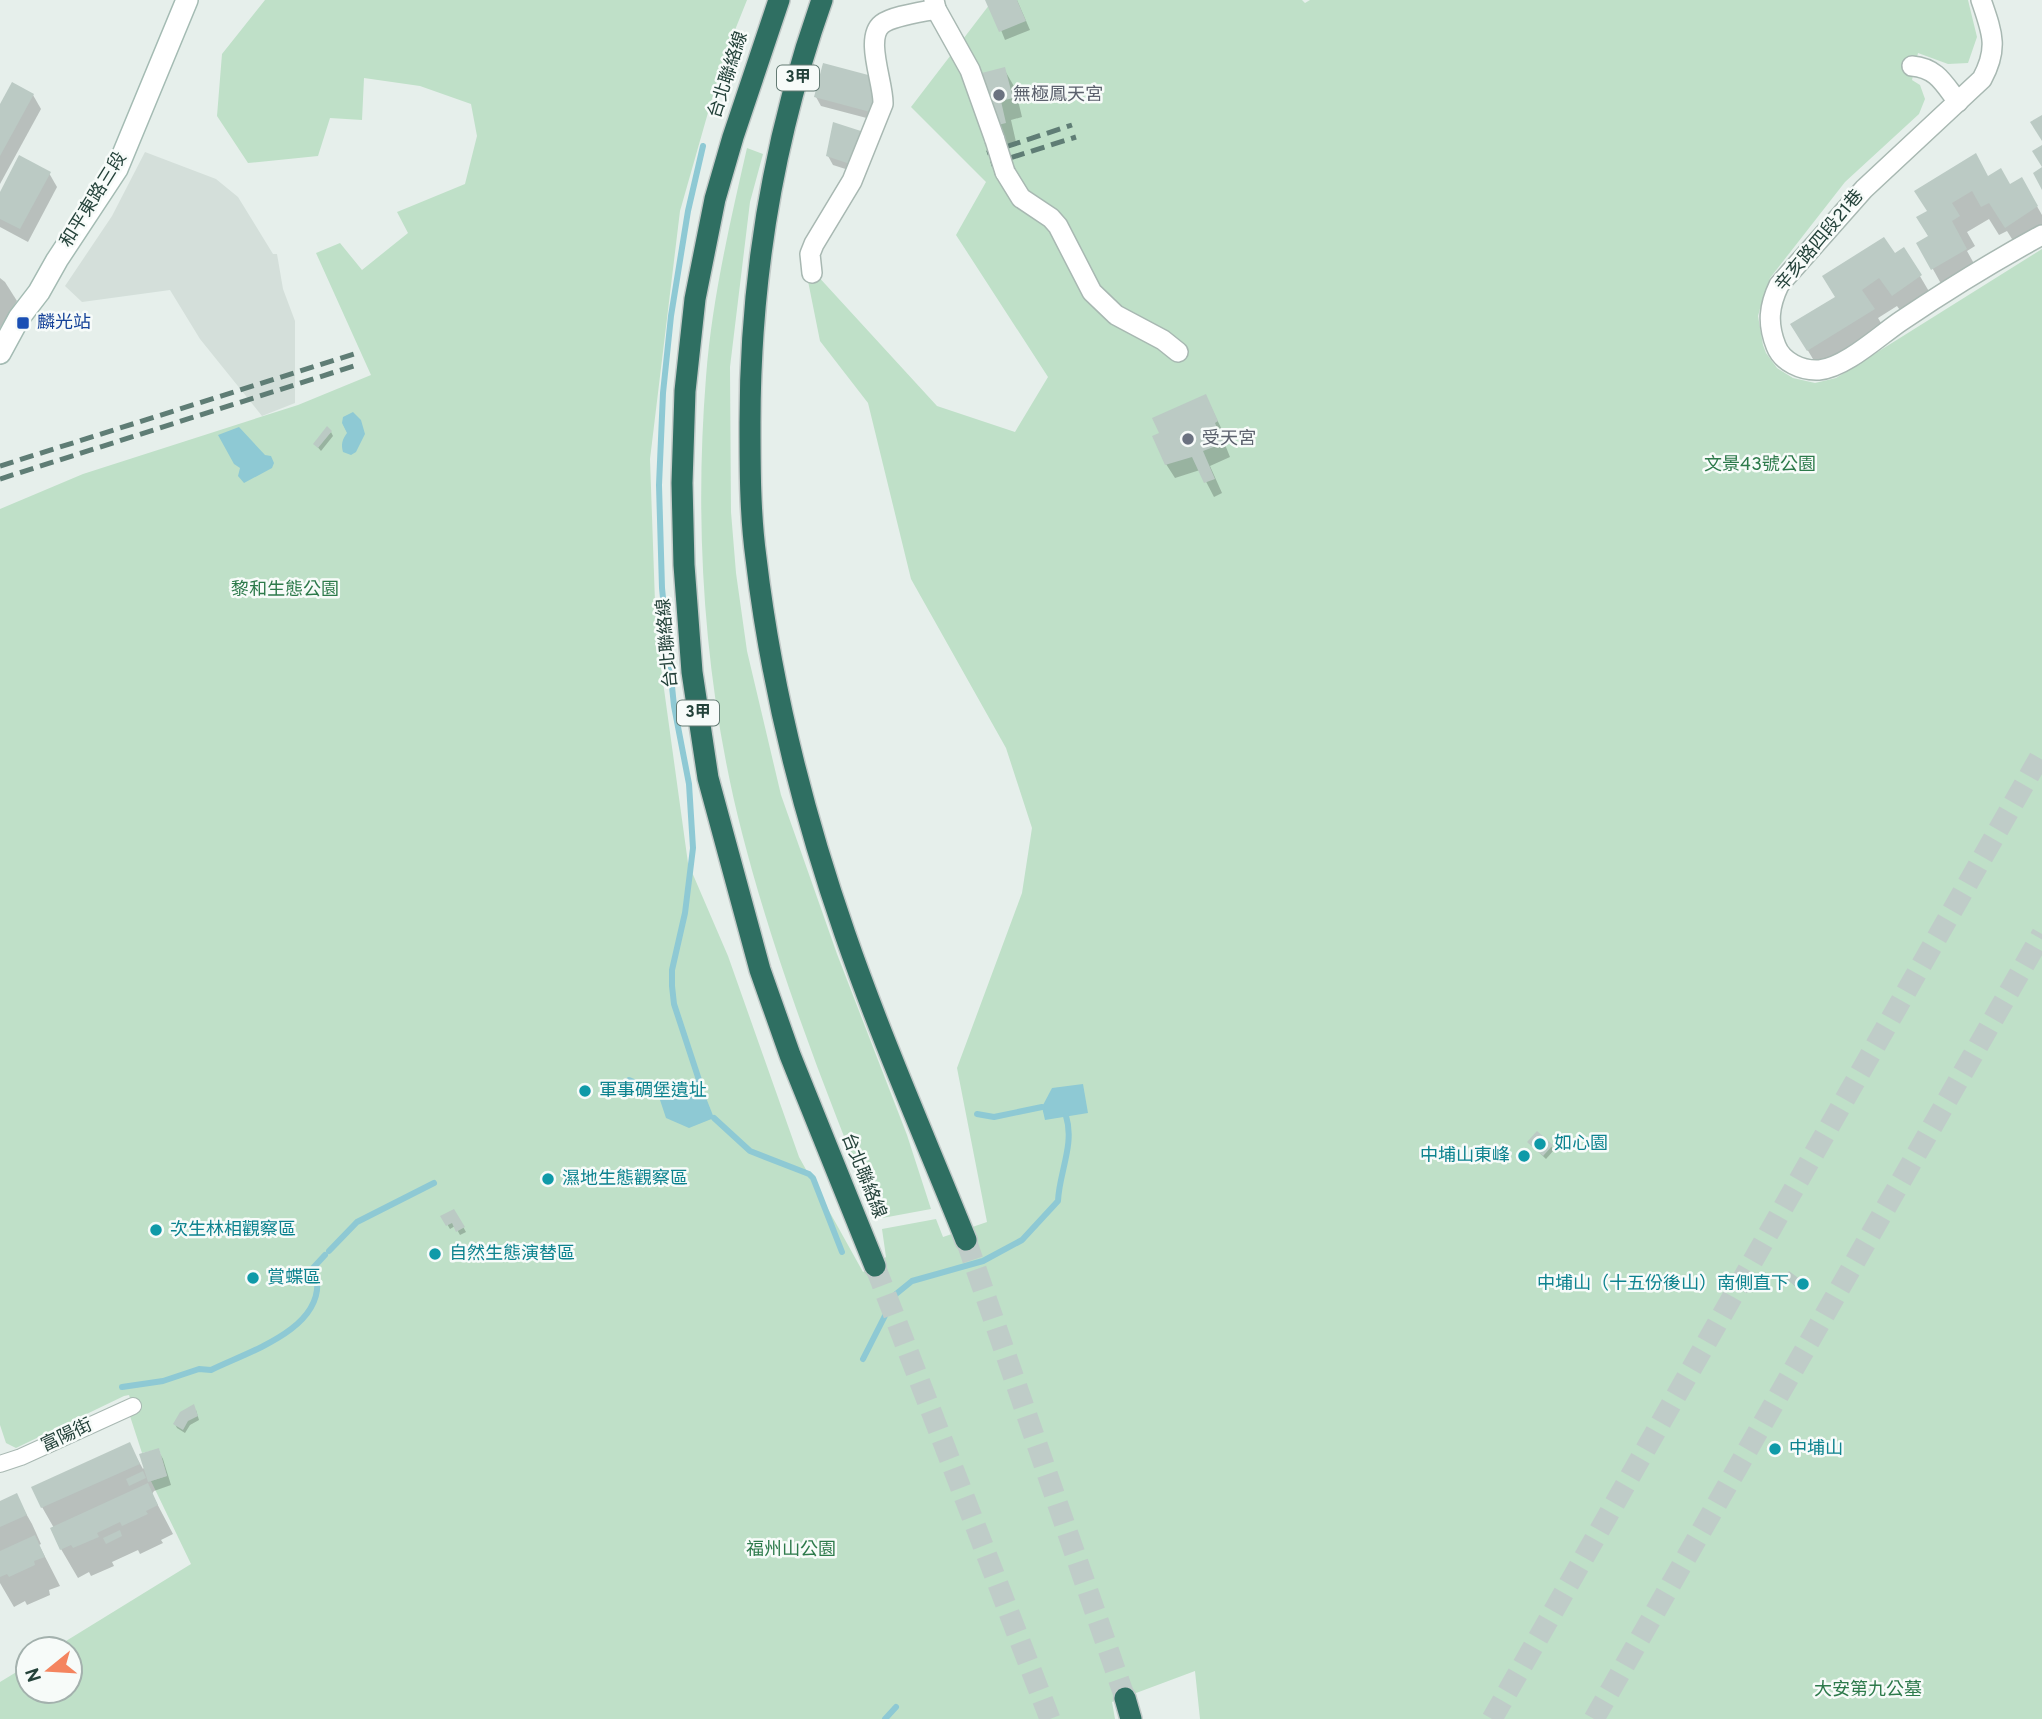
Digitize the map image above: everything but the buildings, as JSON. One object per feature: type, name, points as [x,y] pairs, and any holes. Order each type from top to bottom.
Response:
[{"type":"highway","name":"台北聯絡線","points":[[779,0],[715,199],[695,299],[685,391],[682,483],[684,565],[692,672],[708,778],[760,970],[790,1055],[875,1266]]},
{"type":"highway","name":"3甲","points":[[822,0],[810,33],[776,156],[754,303],[750,480],[755,544],[771,660],[817,845],[874,1014],[966,1240]]},
{"type":"main road","name":"和平東路三段","points":[[0,353],[19,318],[39,292],[117,169],[187,0]]},
{"type":"street","name":"辛亥路四段21巷","points":[[1982,0],[1994,37],[1991,62],[1982,79],[1864,189],[1779,285],[1769,316],[1771,334],[1777,350],[1788,361],[1803,368],[1820,370],[1839,364],[2001,257],[2042,235]]},
{"type":"street","points":[[812,273],[810,254],[814,244],[852,181],[883,104],[874,52],[877,29],[884,22],[935,4],[970,69],[1005,172],[1021,198],[1051,218],[1058,226],[1092,292],[1116,315],[1163,340],[1178,352]]},
{"type":"street","points":[[1912,66],[1924,67],[1937,75],[1958,102]]},
{"type":"street","name":"富陽街","points":[[0,1464],[133,1406]]},
{"type":"shaded area","points":[[145,152],[216,179],[238,197],[273,254],[277,254],[283,289],[295,321],[295,403],[262,416],[200,339],[170,290],[82,302],[65,286],[112,216]]},
{"type":"green space","points":[[265,0],[747,0],[723,60],[680,211],[650,459],[656,631],[688,863],[728,956],[799,1157],[863,1272],[886,1257],[882,1229],[936,1219],[943,1237],[987,1222],[957,1068],[1022,893],[1032,828],[1006,748],[911,579],[868,403],[820,341],[804,261],[937,406],[1015,432],[1048,377],[956,235],[986,182],[911,107],[993,0],[1302,0],[1305,3],[1310,0],[1968,0],[1977,37],[1968,63],[1948,64],[1918,53],[1912,80],[1920,85],[1925,99],[1919,114],[1845,182],[1770,278],[1758,316],[1763,345],[1777,368],[1793,378],[1815,383],[1836,378],[2042,249],[2042,1719],[1200,1719],[1195,1671],[1112,1702],[1115,1719],[0,1719],[0,1682],[14,1674],[14,1705],[84,1705],[84,1635],[76,1635],[191,1564],[151,1481],[167,1476],[159,1449],[142,1453],[129,1413],[134,1410],[129,1395],[16,1448],[6,1443],[0,1425],[0,509],[83,474],[298,405],[371,375],[316,253],[340,243],[362,270],[408,233],[397,212],[465,184],[477,136],[471,104],[420,86],[364,78],[362,120],[330,118],[318,156],[248,163],[217,116],[222,54]]},
{"type":"green space","points":[[747,148],[763,154],[750,202],[730,367],[731,512],[736,573],[747,651],[781,795],[837,954],[907,1135],[931,1209],[877,1219],[803,1028],[755,882],[729,777],[711,663],[702,549],[701,491],[706,377],[717,290]]},
{"type":"water","points":[[353,412],[361,420],[365,434],[356,452],[351,455],[343,452],[342,442],[347,433],[342,423],[343,417]]},
{"type":"water","points":[[239,427],[265,455],[271,456],[274,463],[272,468],[244,483],[238,476],[240,468],[234,464],[218,435]]},
{"type":"water","points":[[699,1080],[714,1118],[689,1128],[666,1118],[655,1085]]},
{"type":"water","points":[[1083,1084],[1088,1113],[1045,1120],[1042,1107],[1052,1088]]},
{"type":"waterway","points":[[699,1080],[674,1004],[672,986],[672,970],[685,913],[693,848],[689,784],[674,706],[662,588],[659,485],[663,393],[671,316],[688,211],[703,146]]},
{"type":"waterway","points":[[629,1080],[643,1086],[655,1085]]},
{"type":"waterway","points":[[977,1114],[994,1117],[1042,1107]]},
{"type":"waterway","points":[[863,1359],[896,1294],[912,1281],[983,1261],[1022,1240],[1058,1201],[1068,1148],[1066,1116]]},
{"type":"waterway","points":[[714,1118],[750,1151],[809,1174],[813,1178],[842,1252]]},
{"type":"waterway","points":[[329,1251],[357,1222],[434,1183]]},
{"type":"waterway","points":[[312,1269],[325,1255]]},
{"type":"waterway","points":[[122,1387],[163,1381],[199,1369],[211,1370],[262,1347],[296,1325],[308,1312],[316,1297],[317,1279]]},
{"type":"waterway","points":[[885,1719],[896,1707]]},
{"type":"tunnel","points":[[1492,1719],[2042,753]]},
{"type":"tunnel","points":[[1594,1719],[2042,934]]},
{"type":"tunnel","points":[[966,1240],[1125,1698]]},
{"type":"tunnel","points":[[875,1266],[1050,1719]]},
{"type":"railway","points":[[987,153],[1072,125]]},
{"type":"railway","points":[[991,164],[1076,137]]},
{"type":"railway","points":[[0,466],[357,353]]},
{"type":"railway","points":[[0,479],[360,364]]},
{"type":"place","name":"無極鳳天宮","points":[[999,95]]},
{"type":"place","name":"麟光站","points":[[23,323]]},
{"type":"place","name":"受天宮","points":[[1188,439]]},
{"type":"place","name":"軍事碉堡遺址","points":[[585,1091]]},
{"type":"place","name":"如心園","points":[[1540,1144]]},
{"type":"place","name":"中埔山東峰","points":[[1524,1156]]},
{"type":"place","name":"濕地生態觀察區","points":[[548,1179]]},
{"type":"place","name":"次生林相觀察區","points":[[156,1230]]},
{"type":"place","name":"自然生態演替區","points":[[435,1254]]},
{"type":"place","name":"賞蝶區","points":[[253,1278]]},
{"type":"place","name":"中埔山（十五份後山）南側直下","points":[[1803,1284]]},
{"type":"place","name":"中埔山","points":[[1775,1449]]},
{"type":"park label","name":"文景43號公園","points":[[1760,465]]},
{"type":"park label","name":"黎和生態公園","points":[[285,590]]},
{"type":"park label","name":"福州山公園","points":[[791,1550]]},
{"type":"park label","name":"大安第九公墓","points":[[1868,1690]]}]
